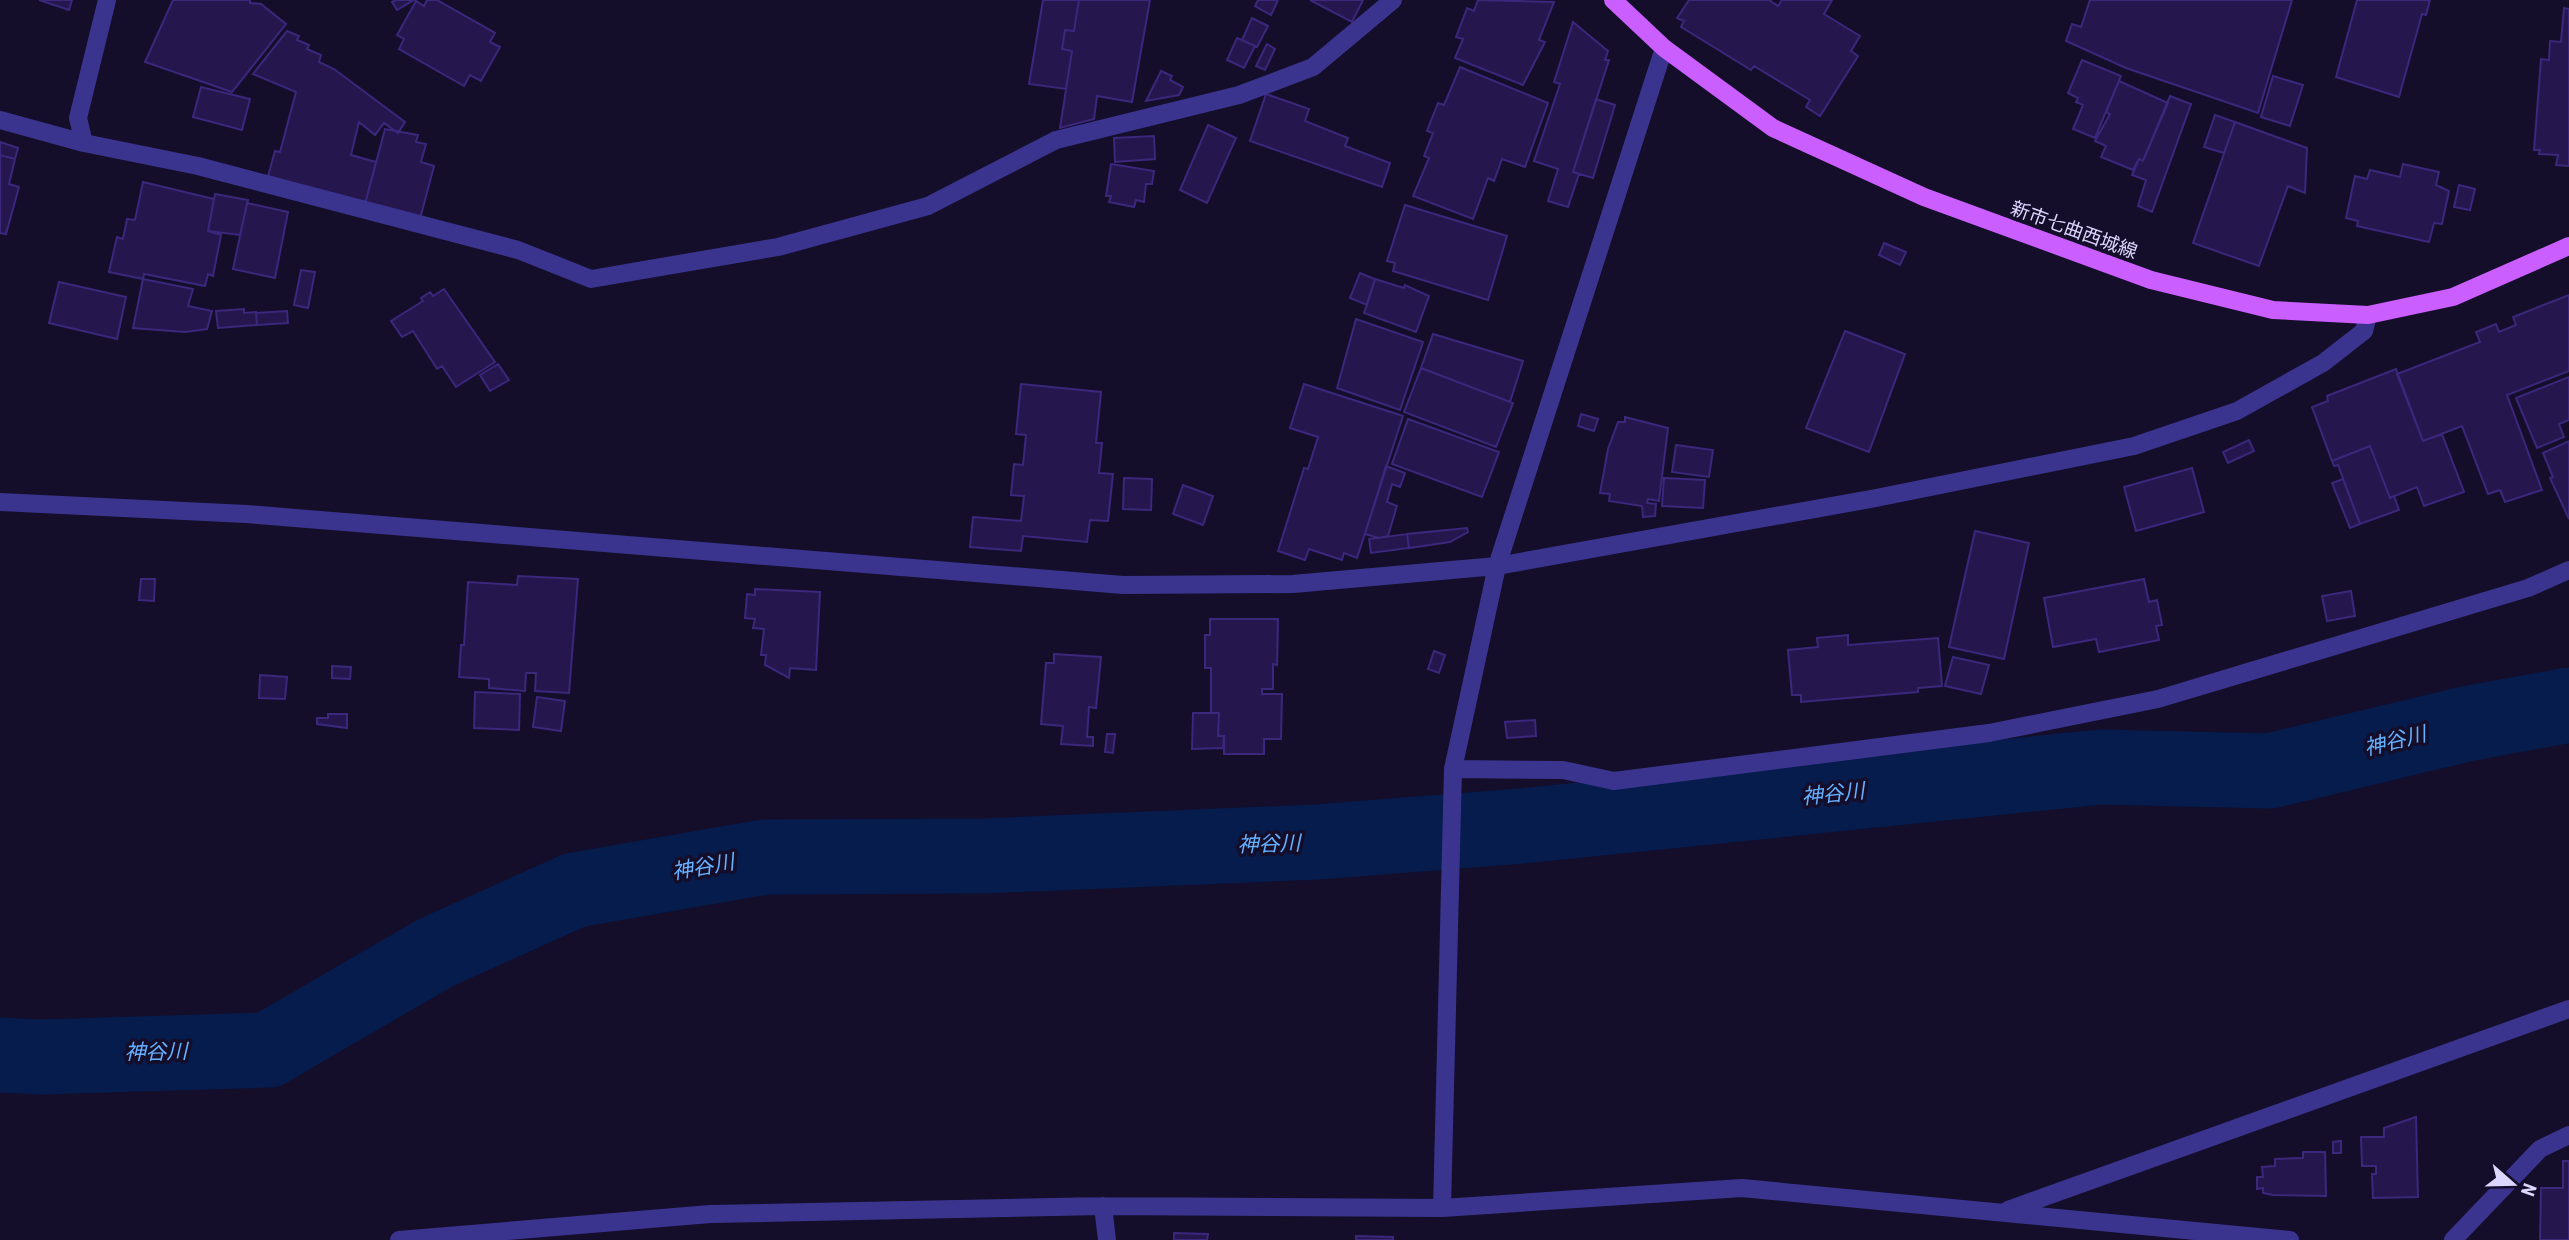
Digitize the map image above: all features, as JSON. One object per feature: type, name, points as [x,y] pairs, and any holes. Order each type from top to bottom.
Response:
[{"type":"main road","name":"新市七曲西城線","points":[[1613,0],[1664,48],[1773,128],[1924,197],[2151,280],[2273,310],[2368,314],[2453,297],[2569,246]]},
{"type":"street","points":[[84,143],[78,118],[107,0]]},
{"type":"street","points":[[0,120],[84,143],[198,166],[505,246],[591,279],[778,247],[928,206],[1056,141],[1239,95],[1313,66],[1394,0]]},
{"type":"street","points":[[1442,1208],[1453,777],[1497,566],[1664,48]]},
{"type":"street","points":[[0,502],[246,514],[1123,585],[1293,584],[1497,566],[1876,498],[2134,446],[2237,411],[2323,363],[2364,331],[2368,314]]},
{"type":"street","points":[[1453,777],[1563,770],[1614,781],[1989,733],[2158,699],[2528,588],[2569,570]]},
{"type":"street","points":[[2001,1212],[2569,1009]]},
{"type":"street","points":[[2453,1240],[2540,1149],[2569,1135]]},
{"type":"street","points":[[399,1240],[469,1237],[710,1214],[1103,1206],[1442,1208],[1742,1188],[2290,1240]]},
{"type":"street","points":[[1103,1206],[1107,1240]]},
{"type":"building","points":[[39,0],[72,0],[69,10]]},
{"type":"building","points":[[173,0],[250,0],[250,3],[261,4],[286,24],[232,92],[145,62]]},
{"type":"building","points":[[414,0],[397,10],[392,2]]},
{"type":"building","points":[[427,0],[437,0],[495,33],[490,42],[500,47],[481,81],[470,75],[464,86],[399,49],[404,39],[397,35],[416,1],[424,6]]},
{"type":"building","points":[[1043,0],[1079,0],[1074,31],[1065,30],[1062,49],[1072,51],[1066,89],[1029,84]]},
{"type":"building","points":[[1079,0],[1150,0],[1132,102],[1097,96],[1094,119],[1060,128],[1072,51],[1062,49],[1065,30],[1074,31]]},
{"type":"building","points":[[1258,0],[1278,0],[1271,15],[1255,6]]},
{"type":"building","points":[[1310,0],[1363,0],[1352,22]]},
{"type":"building","points":[[1478,0],[1554,2],[1539,40],[1545,42],[1523,85],[1455,58],[1463,39],[1456,37],[1467,8],[1474,11]]},
{"type":"building","points":[[1689,0],[1769,0],[1778,6],[1782,0],[1832,0],[1824,14],[1860,36],[1851,51],[1858,56],[1820,116],[1806,107],[1810,100],[1754,66],[1751,70],[1681,27],[1684,21],[1677,18]]},
{"type":"building","points":[[2090,0],[2292,0],[2258,113],[2126,68],[2066,41],[2072,24],[2081,27]]},
{"type":"building","points":[[2357,0],[2430,0],[2426,15],[2422,14],[2399,97],[2336,77]]},
{"type":"building","points":[[2564,8],[2569,9],[2569,166],[2556,165],[2558,155],[2539,154],[2540,150],[2534,150],[2541,59],[2549,60],[2550,41],[2561,42]]},
{"type":"building","points":[[1252,18],[1268,26],[1257,47],[1242,40]]},
{"type":"building","points":[[1573,22],[1608,51],[1605,60],[1609,60],[1573,172],[1579,174],[1568,207],[1548,201],[1558,169],[1534,161],[1560,84],[1554,82]]},
{"type":"building","points":[[287,31],[299,36],[297,40],[309,45],[307,49],[321,55],[319,62],[334,69],[405,122],[398,133],[384,123],[375,135],[359,122],[351,155],[376,162],[365,204],[268,176],[275,151],[280,152],[296,92],[253,74]]},
{"type":"building","points":[[1237,38],[1255,46],[1244,68],[1227,60]]},
{"type":"building","points":[[1267,44],[1275,49],[1265,70],[1256,66]]},
{"type":"building","points":[[2082,60],[2121,76],[2095,138],[2073,129],[2083,105],[2076,102],[2078,98],[2068,93]]},
{"type":"building","points":[[1460,67],[1548,103],[1525,167],[1502,159],[1494,181],[1488,178],[1473,219],[1413,196],[1429,158],[1424,156],[1433,133],[1427,131],[1438,103],[1444,105]]},
{"type":"building","points":[[1161,71],[1172,76],[1170,80],[1183,87],[1179,95],[1146,101]]},
{"type":"building","points":[[2273,76],[2303,85],[2290,126],[2261,117]]},
{"type":"building","points":[[2119,81],[2168,103],[2143,161],[2139,159],[2133,170],[2101,157],[2106,146],[2095,141],[2110,114],[2106,112]]},
{"type":"building","points":[[201,87],[250,99],[242,130],[193,117]]},
{"type":"building","points":[[1266,94],[1309,109],[1305,121],[1348,138],[1345,146],[1390,163],[1382,187],[1250,141]]},
{"type":"building","points":[[2170,96],[2191,104],[2152,212],[2138,206],[2146,180],[2132,175],[2139,159],[2143,161]]},
{"type":"building","points":[[1596,99],[1615,105],[1593,178],[1573,172]]},
{"type":"building","points":[[2215,115],[2235,122],[2224,153],[2204,147]]},
{"type":"building","points":[[2235,122],[2307,148],[2305,193],[2288,186],[2259,266],[2193,243]]},
{"type":"building","points":[[1208,125],[1236,138],[1207,203],[1180,190]]},
{"type":"building","points":[[385,129],[418,135],[416,142],[426,144],[421,162],[434,166],[420,219],[365,204]]},
{"type":"building","points":[[1154,136],[1155,159],[1115,162],[1114,138]]},
{"type":"building","points":[[0,142],[18,148],[15,159],[0,155]]},
{"type":"building","points":[[0,155],[15,159],[9,184],[19,187],[6,234],[0,233]]},
{"type":"building","points":[[1111,164],[1154,171],[1152,184],[1146,184],[1144,202],[1136,200],[1134,207],[1109,202],[1111,196],[1106,196]]},
{"type":"building","points":[[2403,164],[2439,172],[2436,185],[2449,191],[2442,224],[2434,223],[2429,242],[2357,226],[2358,221],[2346,218],[2355,176],[2367,179],[2370,170],[2400,177]]},
{"type":"building","points":[[143,182],[214,199],[208,231],[221,235],[213,276],[208,274],[205,286],[144,274],[143,279],[109,272],[117,237],[123,239],[127,219],[135,220]]},
{"type":"building","points":[[2459,185],[2475,189],[2470,210],[2454,207]]},
{"type":"building","points":[[215,194],[248,200],[240,235],[208,231]]},
{"type":"building","points":[[247,203],[288,212],[275,278],[233,269]]},
{"type":"building","points":[[1405,205],[1507,236],[1488,300],[1393,271],[1395,263],[1387,261]]},
{"type":"building","points":[[1884,243],[1906,252],[1900,265],[1879,255]]},
{"type":"building","points":[[301,270],[315,272],[308,308],[294,305]]},
{"type":"building","points":[[1360,273],[1375,279],[1367,305],[1350,298]]},
{"type":"building","points":[[143,279],[193,289],[188,306],[212,311],[207,329],[185,332],[133,328]]},
{"type":"building","points":[[1375,279],[1404,288],[1405,285],[1429,296],[1416,332],[1364,313]]},
{"type":"building","points":[[59,282],[126,297],[117,339],[49,323]]},
{"type":"building","points":[[444,289],[495,362],[456,387],[442,366],[437,369],[413,331],[402,337],[391,321],[423,301],[421,298],[430,292],[433,296]]},
{"type":"building","points":[[2569,295],[2569,371],[2507,395],[2542,490],[2505,502],[2500,490],[2488,494],[2462,426],[2423,441],[2397,374],[2480,342],[2476,332],[2496,324],[2499,332],[2516,325],[2513,317]]},
{"type":"building","points":[[244,309],[244,313],[256,312],[257,325],[218,328],[216,311]]},
{"type":"building","points":[[287,311],[288,323],[257,325],[256,313]]},
{"type":"building","points":[[1356,319],[1423,342],[1400,410],[1337,388]]},
{"type":"building","points":[[1845,331],[1905,354],[1869,452],[1806,428]]},
{"type":"building","points":[[1433,334],[1523,361],[1510,402],[1421,368]]},
{"type":"building","points":[[498,364],[509,380],[490,391],[480,375]]},
{"type":"building","points":[[1421,368],[1513,403],[1496,447],[1404,412]]},
{"type":"building","points":[[2396,369],[2423,441],[2442,434],[2464,492],[2424,506],[2417,487],[2390,498],[2370,446],[2332,461],[2312,407],[2328,401],[2327,396]]},
{"type":"building","points":[[2569,377],[2569,420],[2559,424],[2564,437],[2537,448],[2516,398]]},
{"type":"building","points":[[1021,384],[1101,392],[1096,443],[1102,443],[1099,473],[1113,474],[1108,521],[1090,520],[1087,542],[1023,536],[1021,551],[970,547],[973,517],[1021,521],[1024,496],[1011,495],[1014,464],[1023,465],[1026,435],[1016,434]]},
{"type":"building","points":[[1304,384],[1403,416],[1357,558],[1344,553],[1342,560],[1309,549],[1305,560],[1278,551],[1304,468],[1308,469],[1318,437],[1290,428]]},
{"type":"building","points":[[1581,414],[1598,419],[1594,431],[1578,426]]},
{"type":"building","points":[[1625,417],[1668,428],[1659,501],[1648,499],[1647,503],[1656,504],[1655,516],[1643,517],[1642,506],[1609,501],[1610,494],[1600,493],[1608,449],[1618,422],[1625,422]]},
{"type":"building","points":[[1408,419],[1499,452],[1482,497],[1392,464]]},
{"type":"building","points":[[2249,440],[2254,451],[2228,463],[2223,452]]},
{"type":"building","points":[[2569,441],[2569,519],[2550,478],[2553,477],[2543,453]]},
{"type":"building","points":[[1676,445],[1713,450],[1709,477],[1672,472]]},
{"type":"building","points":[[2370,446],[2390,498],[2394,496],[2399,510],[2360,524],[2338,465],[2334,466],[2332,461]]},
{"type":"building","points":[[1386,466],[1405,473],[1400,487],[1392,484],[1387,502],[1397,506],[1388,536],[1379,538],[1365,534]]},
{"type":"building","points":[[2192,468],[2204,512],[2136,531],[2124,487]]},
{"type":"building","points":[[1124,478],[1152,479],[1151,510],[1123,509]]},
{"type":"building","points":[[1664,478],[1705,480],[1703,508],[1662,506]]},
{"type":"building","points":[[2343,479],[2360,524],[2350,528],[2332,483]]},
{"type":"building","points":[[1183,485],[1213,496],[1203,525],[1173,514]]},
{"type":"building","points":[[1467,528],[1468,532],[1450,542],[1409,548],[1407,534]]},
{"type":"building","points":[[1975,531],[2029,543],[2004,659],[1949,647]]},
{"type":"building","points":[[1407,534],[1409,548],[1371,553],[1369,539]]},
{"type":"building","points":[[518,576],[578,579],[569,693],[535,691],[536,673],[526,673],[525,691],[489,688],[489,679],[459,677],[468,582],[517,585]]},
{"type":"building","points":[[141,579],[155,579],[154,601],[139,600]]},
{"type":"building","points":[[2144,579],[2149,602],[2157,600],[2162,625],[2156,626],[2159,640],[2099,652],[2096,639],[2053,647],[2044,598]]},
{"type":"building","points":[[755,589],[820,592],[816,670],[790,668],[789,678],[765,665],[766,655],[761,655],[764,629],[753,628],[755,619],[745,618],[747,594],[755,595]]},
{"type":"building","points":[[2351,591],[2355,616],[2327,621],[2322,596]]},
{"type":"building","points":[[1210,619],[1278,619],[1277,665],[1273,664],[1273,689],[1262,689],[1262,694],[1282,694],[1281,739],[1264,739],[1264,754],[1224,754],[1224,736],[1218,736],[1219,713],[1211,713],[1211,668],[1205,668],[1205,635],[1210,635]]},
{"type":"building","points":[[1848,635],[1848,645],[1938,638],[1942,686],[1918,688],[1918,692],[1801,702],[1801,695],[1792,695],[1788,650],[1818,647],[1817,638]]},
{"type":"building","points":[[1434,651],[1445,655],[1439,673],[1428,669]]},
{"type":"building","points":[[1054,654],[1101,657],[1096,708],[1089,707],[1087,737],[1093,737],[1093,746],[1061,744],[1063,726],[1041,724],[1046,663],[1054,663]]},
{"type":"building","points":[[1953,657],[1989,665],[1981,694],[1945,686]]},
{"type":"building","points":[[332,666],[351,667],[350,679],[332,678]]},
{"type":"building","points":[[260,675],[287,677],[285,699],[259,698]]},
{"type":"building","points":[[475,692],[520,694],[519,730],[474,728]]},
{"type":"building","points":[[537,697],[565,701],[561,731],[533,727]]},
{"type":"building","points":[[1193,713],[1219,713],[1218,736],[1224,736],[1223,748],[1192,749]]},
{"type":"building","points":[[328,714],[347,714],[347,728],[317,724],[317,718],[328,718]]},
{"type":"building","points":[[1535,720],[1536,736],[1507,738],[1505,722]]},
{"type":"building","points":[[1107,734],[1115,734],[1113,753],[1105,752]]},
{"type":"building","points":[[2416,1117],[2418,1197],[2373,1198],[2372,1174],[2376,1174],[2376,1166],[2362,1166],[2361,1137],[2384,1137],[2384,1128]]},
{"type":"building","points":[[2341,1141],[2341,1153],[2333,1153],[2333,1142]]},
{"type":"building","points":[[2303,1152],[2325,1152],[2326,1196],[2273,1195],[2263,1193],[2263,1188],[2257,1189],[2257,1177],[2263,1177],[2262,1167],[2275,1166],[2275,1159],[2303,1158]]},
{"type":"building","points":[[2563,1161],[2569,1161],[2569,1240],[2540,1240],[2541,1188],[2563,1188]]},
{"type":"building","points":[[1174,1233],[1208,1234],[1207,1240],[1174,1240]]},
{"type":"building","points":[[1356,1236],[1393,1237],[1393,1240],[1356,1240]]},
{"type":"waterway","name":"神谷川","points":[[0,1055],[41,1057],[268,1050],[435,953],[575,890],[765,857],[983,856],[1316,842],[1522,826],[2101,767],[2270,771],[2466,724],[2569,705]]}]
